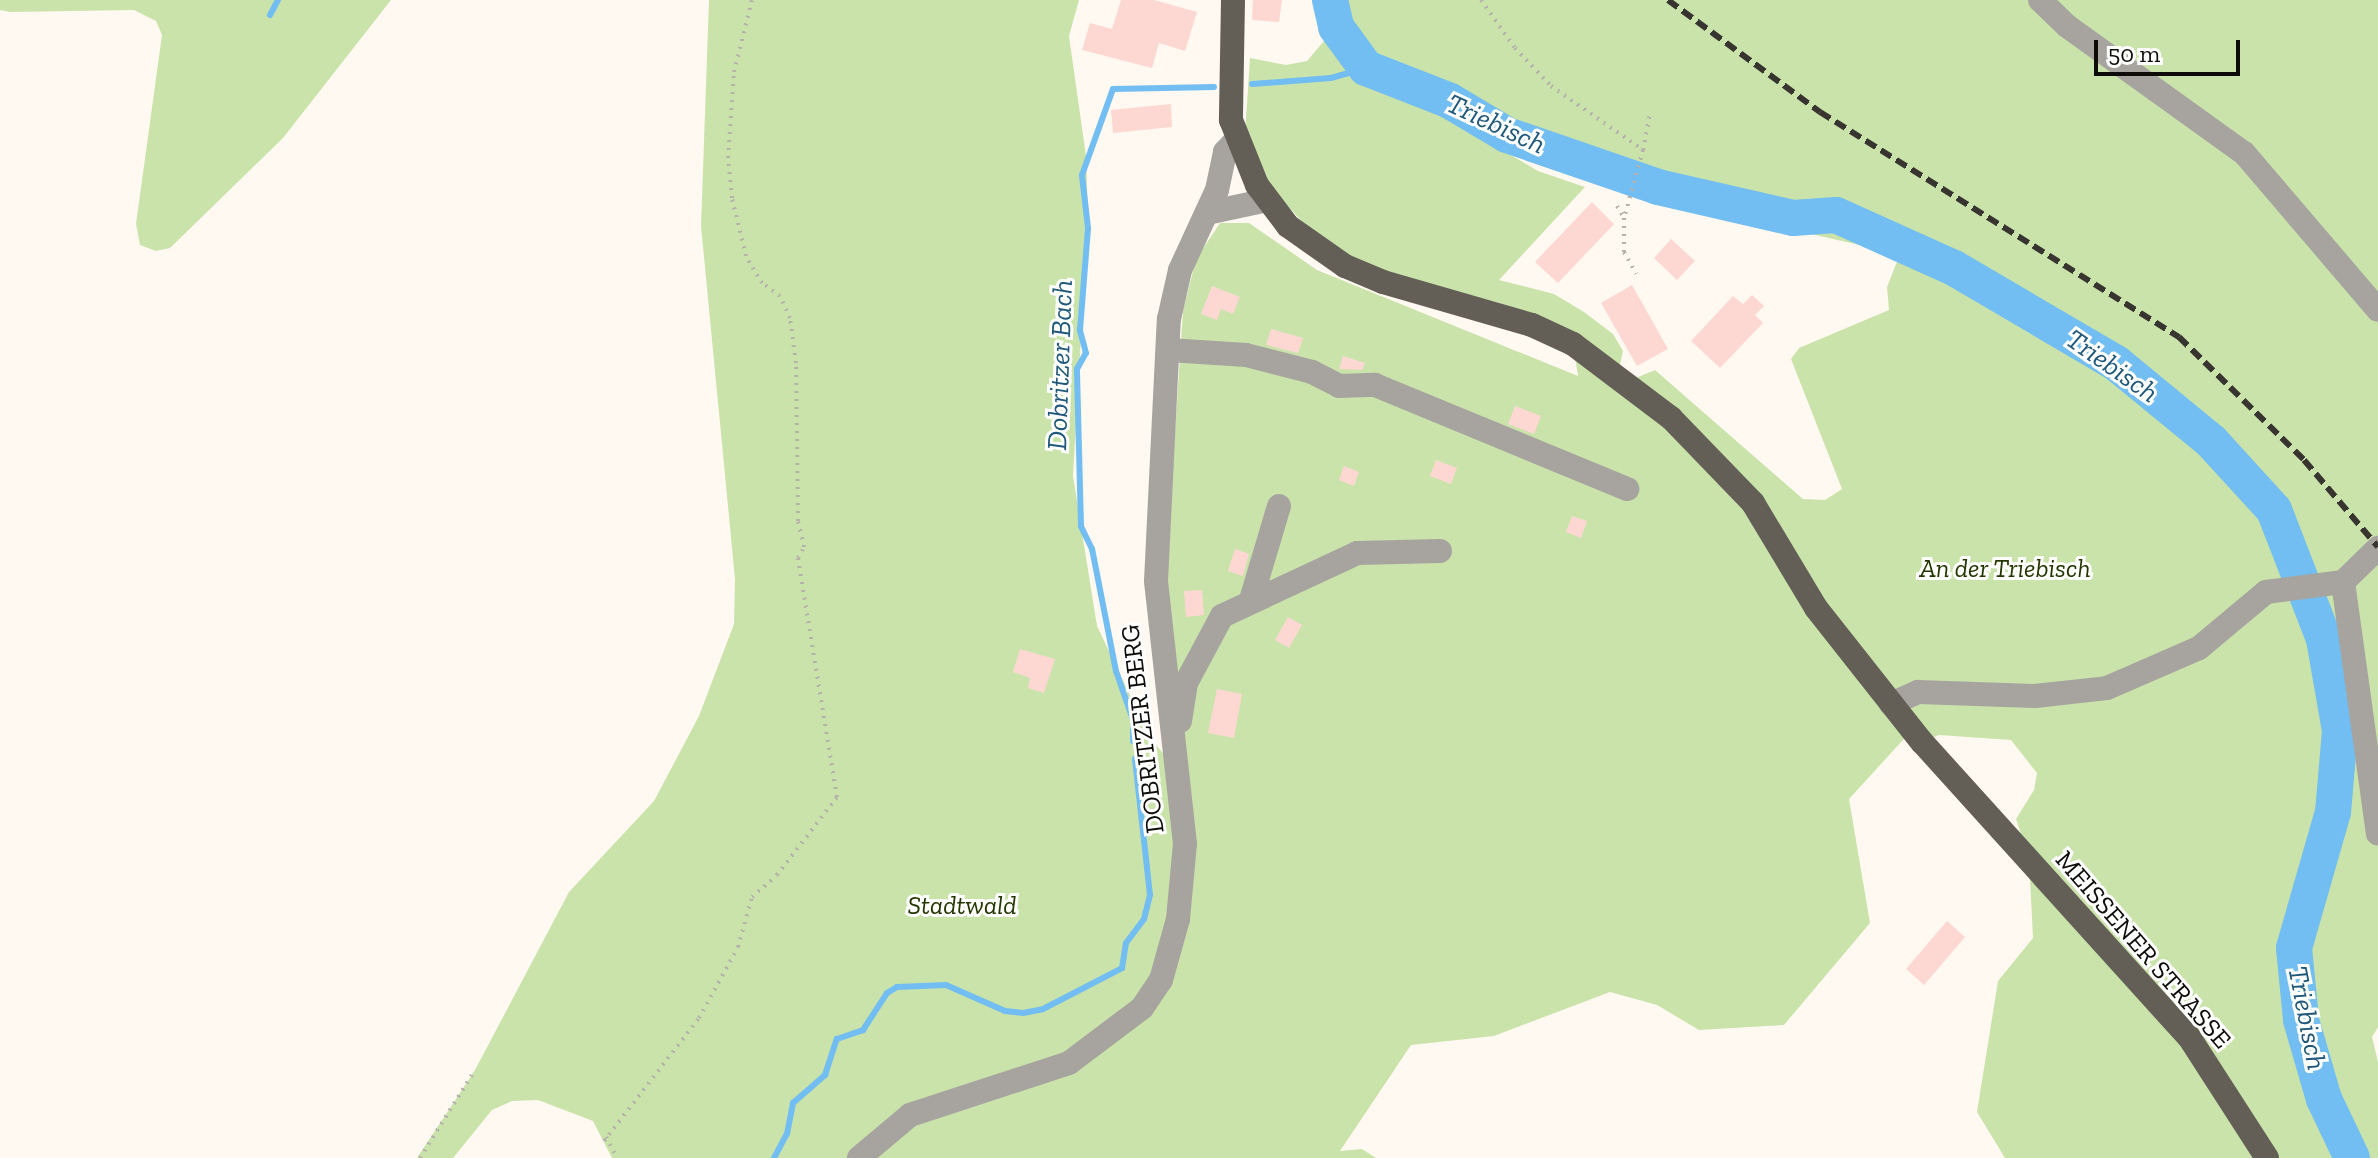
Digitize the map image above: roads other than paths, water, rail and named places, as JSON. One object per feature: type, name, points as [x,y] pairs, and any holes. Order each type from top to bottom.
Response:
[{"type":"main road","name":"MEISSENER STRASSE","points":[[1233,0],[1228,88],[1236,140],[1268,200],[1310,245],[1345,266],[1532,325],[1573,344],[1671,418],[1753,503],[1816,608],[1891,704],[2189,1037],[2267,1158]]},
{"type":"street","points":[[2040,0],[2067,26],[2244,153],[2378,310]]},
{"type":"street","name":"DOBRITZER BERG","points":[[859,1158],[910,1115],[1069,1063],[1108,1038],[1152,995],[1171,951],[1183,880],[1176,747],[1156,565],[1169,350],[1176,282],[1207,213],[1225,152],[1236,140]]},
{"type":"street","points":[[1207,213],[1268,200]]},
{"type":"street","points":[[1169,350],[1246,355],[1312,372],[1339,386],[1375,385],[1627,489]]},
{"type":"street","points":[[1251,600],[1279,506]]},
{"type":"street","points":[[1891,704],[1918,692],[2065,695],[2107,688],[2199,648],[2224,631],[2256,597],[2274,590],[2335,582],[2378,548]]},
{"type":"street","points":[[1176,747],[1186,683],[1222,616],[1357,553],[1440,551]]},
{"type":"street","points":[[2335,582],[2378,834]]},
{"type":"waterway","points":[[270,15],[278,0]]},
{"type":"waterway","name":"Triebisch","points":[[1330,0],[1336,27],[1366,68],[1450,101],[1507,135],[1658,187],[1793,218],[1836,215],[1954,268],[2116,363],[2211,441],[2274,510],[2324,639],[2340,731],[2333,812],[2294,948],[2301,1020],[2324,1099],[2352,1158]]},
{"type":"waterway","name":"Dobritzer Bach","points":[[1252,84],[1331,78],[1366,68]]},
{"type":"waterway","name":"Dobritzer Bach","points":[[1133,741],[1133,720],[1116,671],[1092,549],[1081,526],[1077,369],[1086,353],[1080,330],[1088,228],[1082,175],[1113,89],[1214,87]]},
{"type":"waterway","name":"Dobritzer Bach","points":[[774,1158],[787,1134],[793,1103],[825,1075],[837,1039],[863,1030],[887,993],[897,987],[946,985],[1005,1011],[1023,1013],[1043,1009],[1122,968],[1126,943],[1144,919],[1150,895],[1135,759]]},
{"type":"railway","points":[[1668,0],[1820,112],[2179,337],[2304,460],[2378,547]]},
{"type":"park label","name":"An der Triebisch","points":[[2005,569]]},
{"type":"park label","name":"Stadtwald","points":[[962,906]]}]
